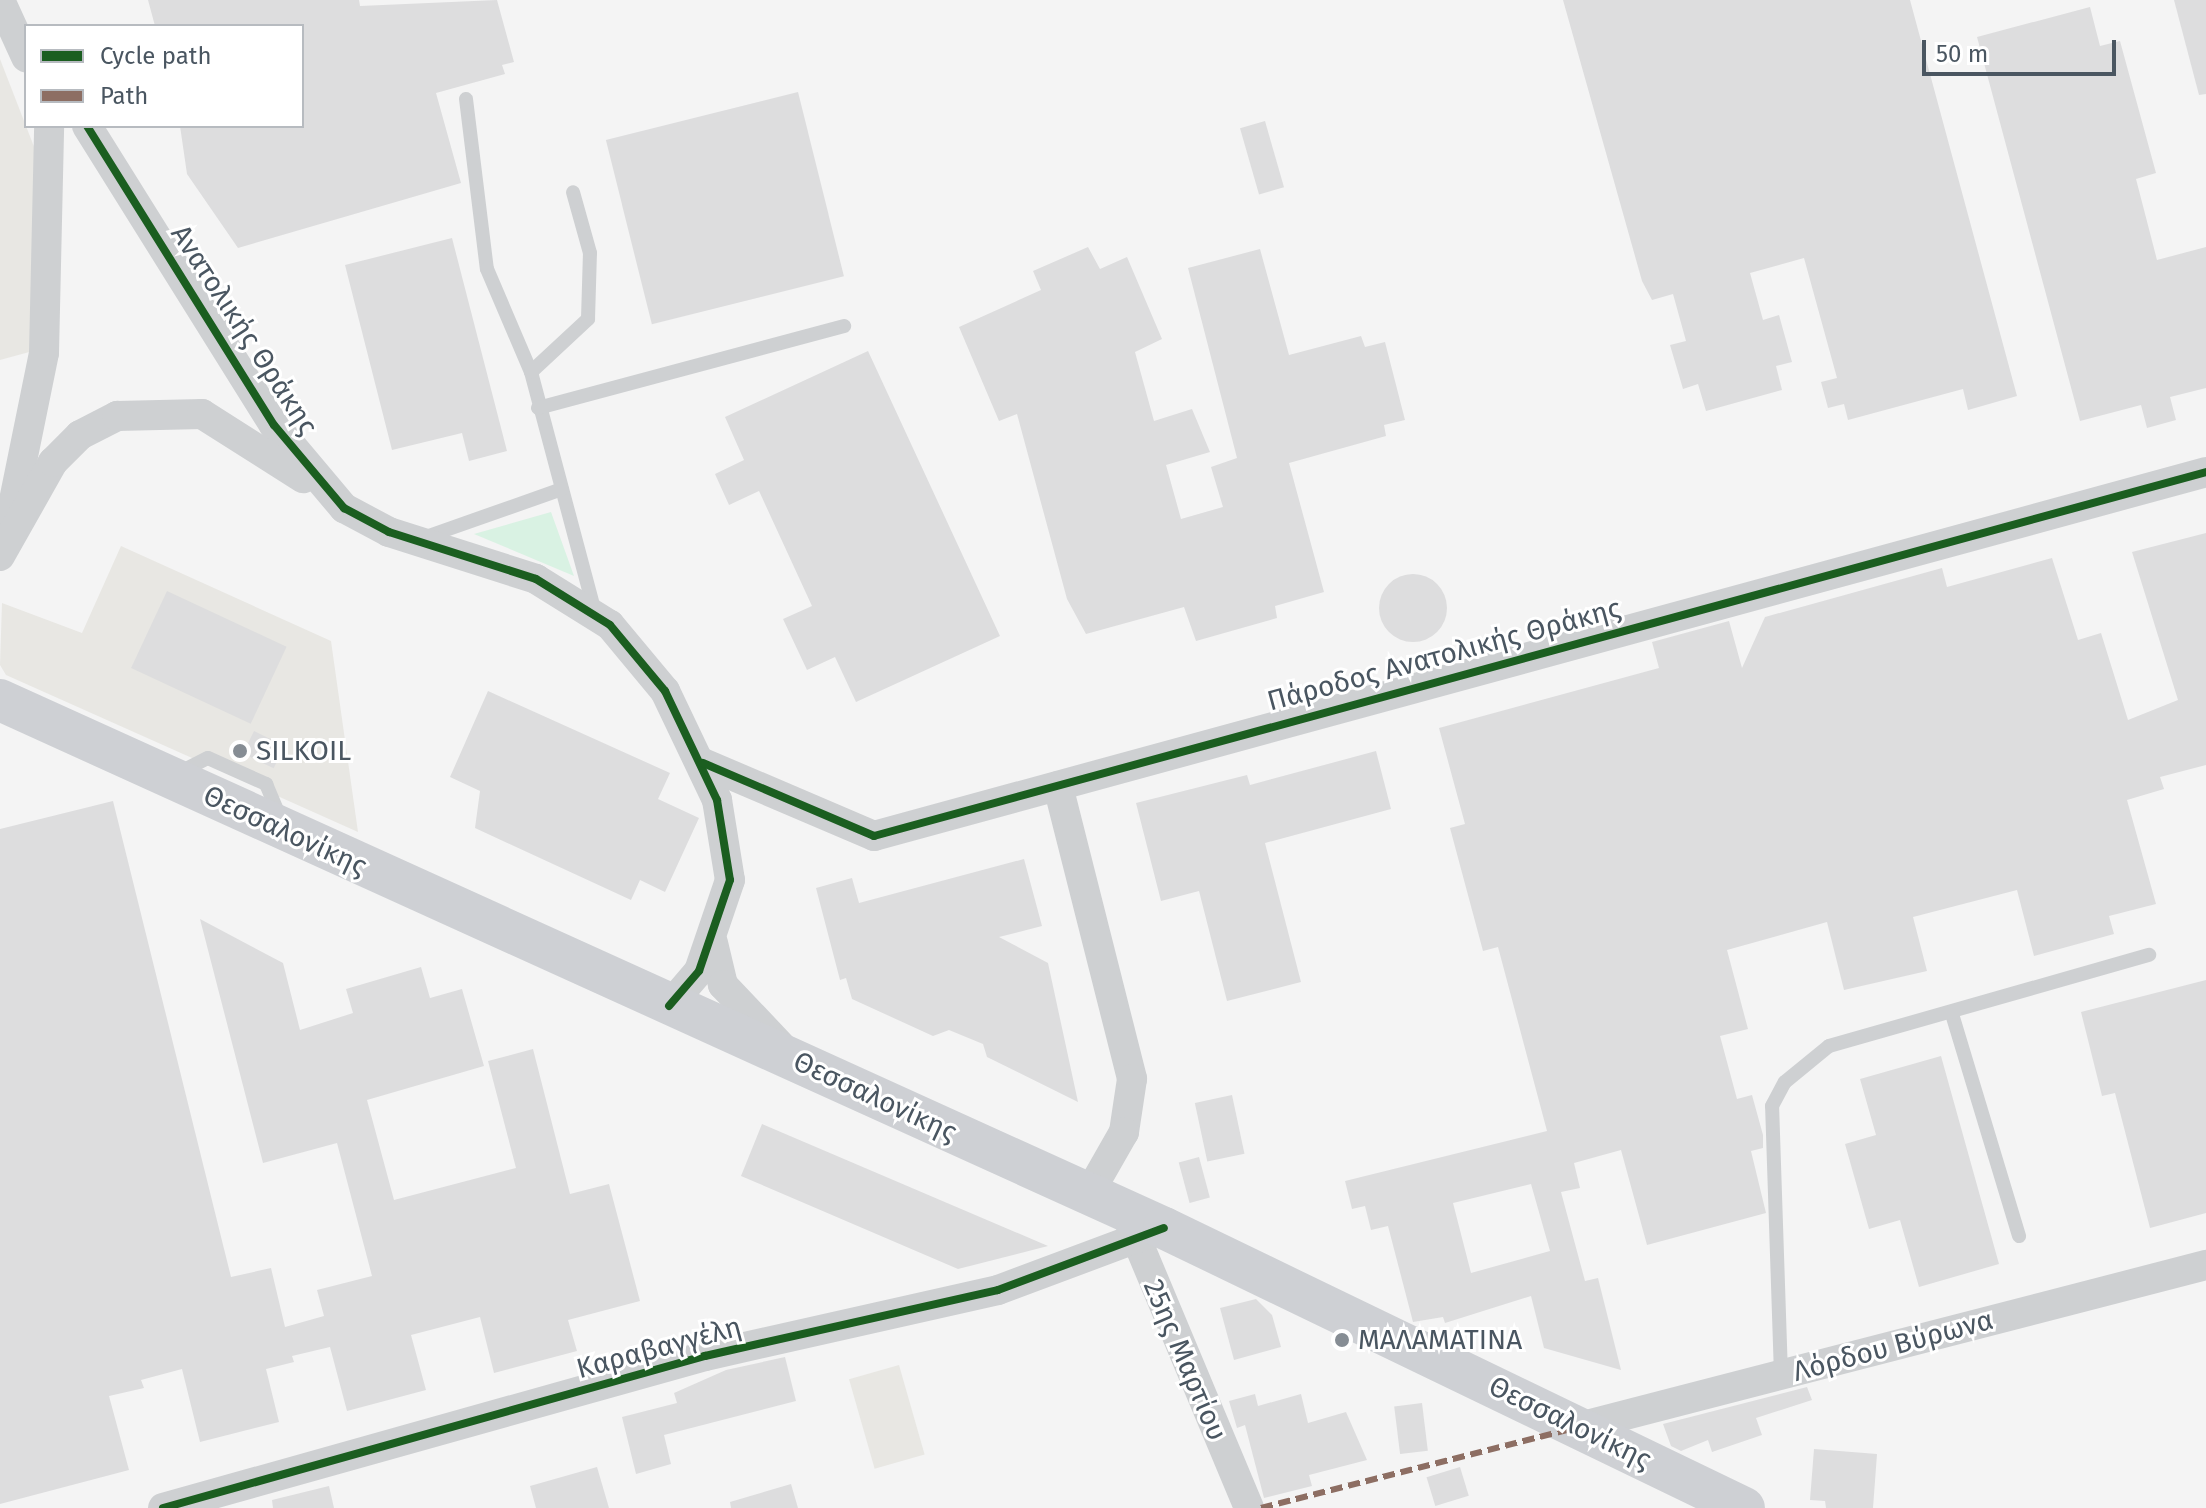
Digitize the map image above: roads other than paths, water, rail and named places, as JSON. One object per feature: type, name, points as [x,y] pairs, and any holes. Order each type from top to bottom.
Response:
[{"type":"main road","name":"Θεσσαλονίκης","points":[[0,700],[1088,1195],[1141,1226],[1579,1427],[1702,1497],[1744,1508]]},
{"type":"street","points":[[0,0],[24,53]]},
{"type":"street","points":[[12,0],[27,24]]},
{"type":"street","points":[[3,548],[44,353],[49,128]]},
{"type":"street","name":"Ανατολικής Θράκης","points":[[88,128],[274,425],[344,508],[419,540],[536,579],[596,616],[645,660],[703,763],[730,868],[713,943],[669,1006]]},
{"type":"street","points":[[3,548],[53,462],[80,435],[117,416],[154,409],[202,414],[245,434],[344,508]]},
{"type":"street","name":"Πάροδος Ανατολικής Θράκης","points":[[703,763],[874,836],[2206,472]]},
{"type":"street","points":[[1058,786],[1132,1079],[1124,1132],[1088,1195]]},
{"type":"street","points":[[713,943],[723,985],[800,1063]]},
{"type":"street","name":"Καραβαγγέλη","points":[[163,1508],[705,1356],[998,1290],[1141,1226]]},
{"type":"street","name":"25ης Μαρτίου","points":[[1141,1226],[1249,1508]]},
{"type":"street","name":"Λόρδου Βύρωνα","points":[[1579,1427],[2206,1265]]},
{"type":"lane","points":[[466,99],[487,269],[531,372],[538,408],[596,616]]},
{"type":"lane","points":[[531,372],[588,319],[590,253],[573,192]]},
{"type":"lane","points":[[538,408],[844,326]]},
{"type":"lane","points":[[419,540],[562,489]]},
{"type":"lane","points":[[188,768],[208,758],[223,764],[266,784],[276,808]]},
{"type":"lane","points":[[1781,1376],[1772,1106],[1785,1082],[1829,1046],[1952,1014],[2149,955]]},
{"type":"lane","points":[[1952,1014],[2019,1236]]},
{"type":"place","name":"SILKOIL","points":[[240,751]]},
{"type":"place","name":"ΜΑΛΑΜΑΤΙΝΑ","points":[[1342,1340]]}]
